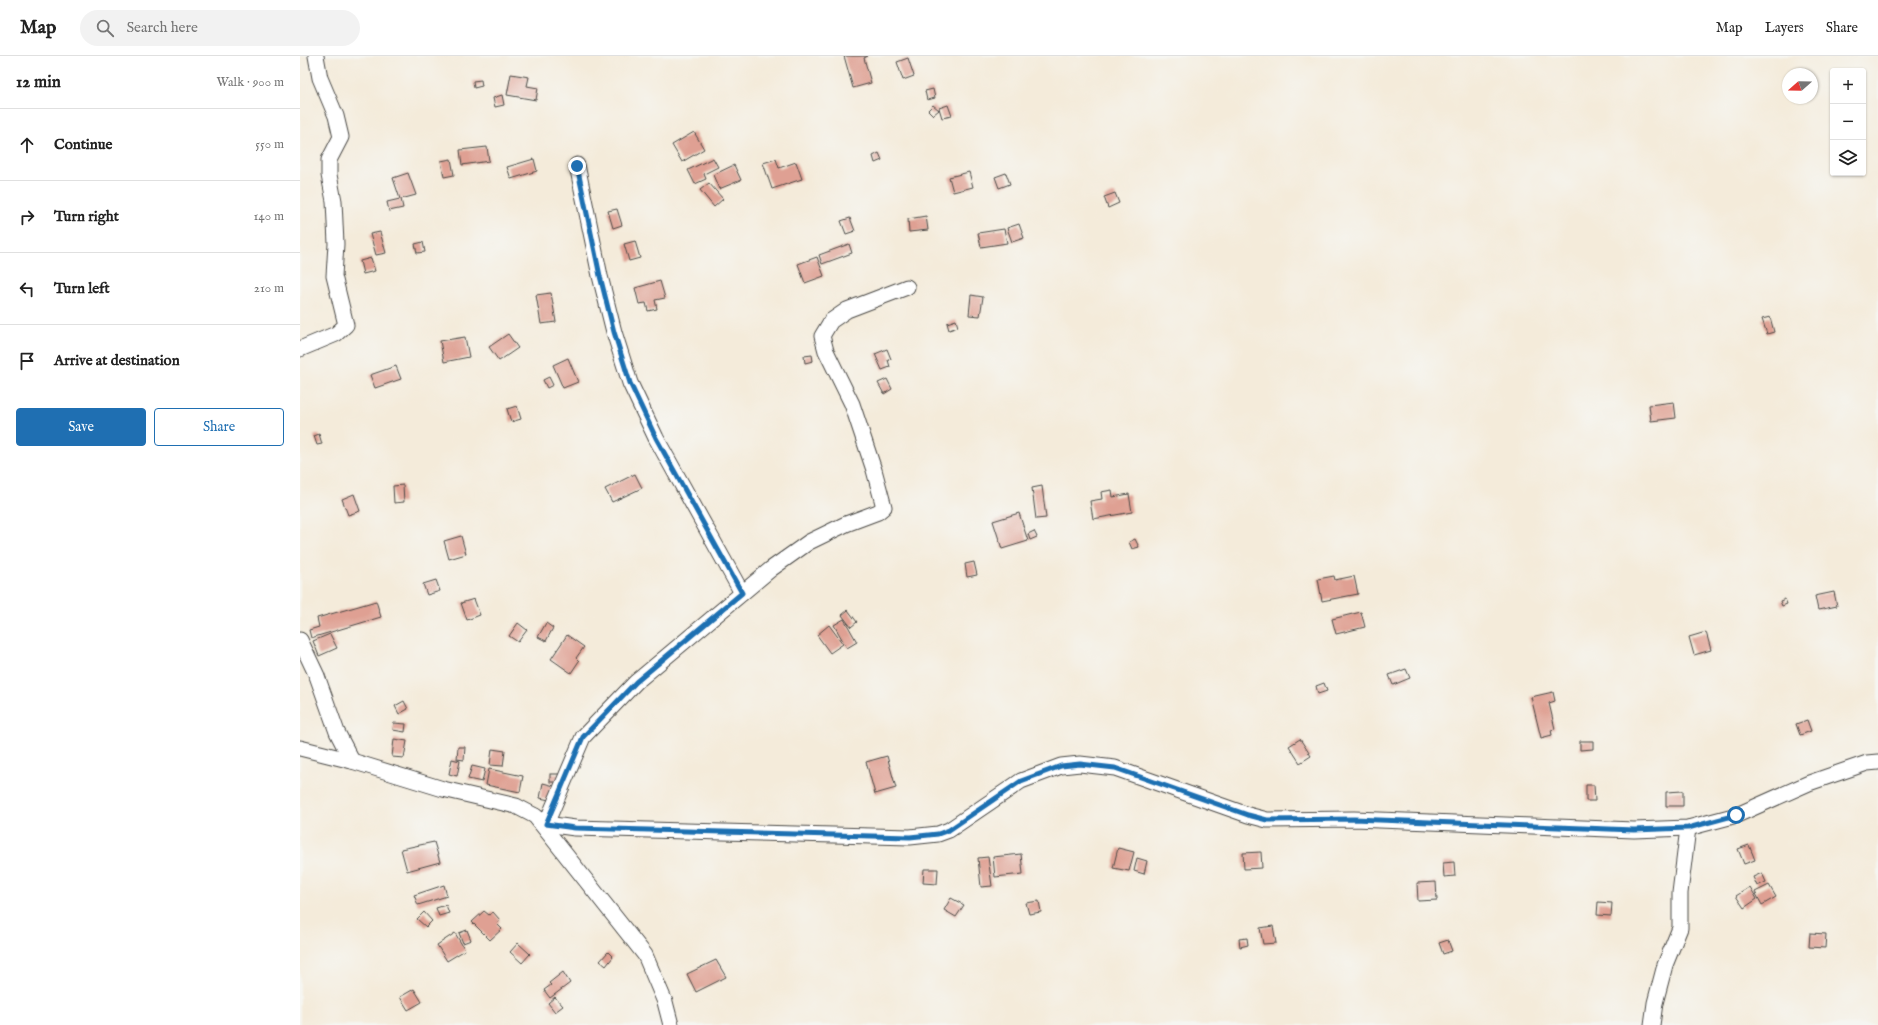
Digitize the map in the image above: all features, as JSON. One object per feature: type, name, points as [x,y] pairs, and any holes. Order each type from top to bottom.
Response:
[{"type":"street","points":[[300,349],[336,334],[346,325],[334,276],[336,244],[334,201],[329,175],[329,160],[341,137],[336,116],[320,78],[316,56]]},
{"type":"street","points":[[577,166],[600,276],[614,332],[630,383],[656,438],[742,593]]},
{"type":"street","points":[[540,820],[583,737],[636,682],[771,569],[809,542],[846,524],[878,512],[884,507],[874,470],[852,404],[826,351],[822,336],[831,321],[847,310],[907,287]]},
{"type":"street","points":[[300,640],[317,676],[337,732],[352,761]]},
{"type":"street","points":[[300,748],[352,761],[443,789],[516,806],[540,820],[575,828],[910,837],[938,834],[949,830],[1021,781],[1061,766],[1080,764],[1115,768],[1248,815],[1267,820],[1354,819],[1634,830],[1688,828],[1736,815],[1808,783],[1867,763],[1878,762]]},
{"type":"street","points":[[540,820],[645,955],[665,1002],[672,1025]]},
{"type":"street","points":[[1652,1025],[1655,1003],[1665,965],[1680,928],[1680,893],[1688,828]]},
{"type":"building","points":[[844,56],[868,56],[864,58],[871,83],[853,88]]},
{"type":"building","points":[[908,58],[914,76],[903,80],[897,62]]},
{"type":"building","points":[[511,74],[529,77],[527,86],[538,88],[536,100],[507,95]]},
{"type":"building","points":[[481,80],[482,86],[474,88],[473,81]]},
{"type":"building","points":[[933,89],[935,98],[927,100],[925,91]]},
{"type":"building","points":[[502,95],[504,105],[495,107],[493,98]]},
{"type":"building","points":[[933,105],[939,110],[933,115],[928,110]]},
{"type":"building","points":[[948,105],[952,116],[942,118],[939,108]]},
{"type":"building","points":[[694,132],[704,149],[682,162],[672,145]]},
{"type":"building","points":[[487,147],[489,161],[462,165],[460,150]]},
{"type":"building","points":[[879,153],[882,160],[875,163],[873,156]]},
{"type":"building","points":[[713,158],[718,167],[704,174],[706,179],[695,184],[688,170]]},
{"type":"building","points":[[451,159],[454,175],[444,177],[441,161]]},
{"type":"building","points":[[534,159],[537,171],[511,179],[507,167]]},
{"type":"building","points":[[776,159],[779,168],[796,162],[802,179],[772,189],[763,163]]},
{"type":"building","points":[[734,165],[741,180],[719,189],[713,175]]},
{"type":"building","points":[[969,172],[973,187],[953,192],[949,177]]},
{"type":"building","points":[[408,173],[416,195],[401,199],[403,208],[389,211],[387,202],[400,199],[393,178]]},
{"type":"building","points":[[1006,173],[1010,184],[999,188],[995,177]]},
{"type":"building","points":[[709,183],[723,199],[714,207],[700,190]]},
{"type":"building","points":[[1115,193],[1119,203],[1108,208],[1104,197]]},
{"type":"building","points":[[617,209],[622,225],[613,228],[608,211]]},
{"type":"building","points":[[926,216],[928,230],[909,232],[908,219]]},
{"type":"building","points":[[850,218],[855,231],[846,234],[841,221]]},
{"type":"building","points":[[1019,224],[1024,238],[1012,242],[1007,228]]},
{"type":"building","points":[[1004,229],[1007,243],[981,247],[978,233]]},
{"type":"building","points":[[380,232],[386,253],[376,255],[370,234]]},
{"type":"building","points":[[635,241],[640,258],[629,261],[624,244]]},
{"type":"building","points":[[423,242],[425,252],[417,253],[415,244]]},
{"type":"building","points":[[849,244],[852,253],[822,264],[819,255]]},
{"type":"building","points":[[817,257],[824,276],[805,283],[798,264]]},
{"type":"building","points":[[371,258],[375,271],[363,274],[360,261]]},
{"type":"building","points":[[660,281],[665,298],[655,300],[657,309],[648,311],[646,303],[639,304],[635,288]]},
{"type":"building","points":[[551,293],[556,322],[541,324],[536,295]]},
{"type":"building","points":[[971,295],[983,297],[980,316],[969,315]]},
{"type":"building","points":[[1770,317],[1774,332],[1767,334],[1762,319]]},
{"type":"building","points":[[956,320],[958,327],[949,330],[947,323]]},
{"type":"building","points":[[508,334],[518,348],[499,361],[489,347]]},
{"type":"building","points":[[465,337],[469,357],[444,362],[440,341]]},
{"type":"building","points":[[887,349],[891,359],[888,360],[890,367],[882,370],[875,354]]},
{"type":"building","points":[[812,355],[813,361],[805,363],[804,356]]},
{"type":"building","points":[[568,358],[578,382],[563,388],[553,365]]},
{"type":"building","points":[[396,366],[401,379],[375,388],[370,375]]},
{"type":"building","points":[[549,377],[553,385],[547,388],[543,380]]},
{"type":"building","points":[[887,379],[892,389],[884,394],[878,383]]},
{"type":"building","points":[[1674,402],[1676,418],[1651,421],[1649,405]]},
{"type":"building","points":[[517,406],[521,419],[511,422],[507,409]]},
{"type":"building","points":[[319,434],[322,444],[317,445],[314,436]]},
{"type":"building","points":[[635,474],[642,488],[612,502],[605,489]]},
{"type":"building","points":[[403,485],[404,502],[394,503],[393,486]]},
{"type":"building","points":[[1042,486],[1046,518],[1036,519],[1032,488]]},
{"type":"building","points":[[1112,490],[1113,497],[1129,494],[1132,512],[1093,519],[1090,501],[1102,499],[1101,492]]},
{"type":"building","points":[[354,494],[360,511],[348,515],[342,499]]},
{"type":"building","points":[[1019,513],[1028,541],[1002,549],[993,521]]},
{"type":"building","points":[[1034,531],[1037,537],[1030,540],[1028,534]]},
{"type":"building","points":[[461,536],[466,554],[449,559],[444,541]]},
{"type":"building","points":[[1135,539],[1139,547],[1132,549],[1129,542]]},
{"type":"building","points":[[974,562],[977,575],[967,577],[965,564]]},
{"type":"building","points":[[1334,576],[1335,580],[1354,576],[1358,594],[1322,601],[1318,579]]},
{"type":"building","points":[[436,580],[440,591],[427,595],[423,584]]},
{"type":"building","points":[[1834,592],[1837,606],[1818,610],[1815,596]]},
{"type":"building","points":[[474,599],[480,615],[467,620],[461,603]]},
{"type":"building","points":[[1785,599],[1787,604],[1782,606],[1780,601]]},
{"type":"building","points":[[376,601],[381,617],[311,638],[309,630],[319,627],[317,618]]},
{"type":"building","points":[[848,610],[857,622],[851,627],[842,615]]},
{"type":"building","points":[[1361,612],[1365,627],[1336,634],[1332,619]]},
{"type":"building","points":[[844,619],[857,642],[847,648],[834,625]]},
{"type":"building","points":[[518,623],[527,630],[518,642],[509,636]]},
{"type":"building","points":[[546,623],[553,628],[546,641],[538,637]]},
{"type":"building","points":[[829,625],[843,644],[830,653],[817,635]]},
{"type":"building","points":[[1706,632],[1711,650],[1694,655],[1689,637]]},
{"type":"building","points":[[330,634],[337,648],[319,656],[313,641]]},
{"type":"building","points":[[567,635],[584,647],[576,658],[579,661],[571,673],[551,659]]},
{"type":"building","points":[[1406,669],[1410,678],[1393,685],[1389,675]]},
{"type":"building","points":[[1324,683],[1327,691],[1318,694],[1316,686]]},
{"type":"building","points":[[1553,692],[1555,701],[1549,703],[1555,729],[1551,730],[1552,735],[1541,738],[1531,697]]},
{"type":"building","points":[[404,701],[408,709],[399,714],[395,706]]},
{"type":"building","points":[[1807,720],[1811,731],[1800,735],[1796,724]]},
{"type":"building","points":[[394,723],[406,724],[405,732],[393,730]]},
{"type":"building","points":[[394,739],[407,741],[404,758],[392,757]]},
{"type":"building","points":[[1300,739],[1311,756],[1300,763],[1289,746]]},
{"type":"building","points":[[1580,741],[1593,741],[1593,749],[1580,750]]},
{"type":"building","points":[[458,747],[465,747],[464,760],[457,759]]},
{"type":"building","points":[[492,749],[505,751],[503,766],[490,765]]},
{"type":"building","points":[[887,756],[896,788],[875,794],[866,762]]},
{"type":"building","points":[[452,759],[460,761],[457,776],[449,774]]},
{"type":"building","points":[[472,766],[485,769],[482,782],[468,779]]},
{"type":"building","points":[[489,769],[523,776],[520,792],[486,785]]},
{"type":"building","points":[[550,774],[559,774],[559,782],[550,782]]},
{"type":"building","points":[[543,783],[558,787],[554,801],[540,798]]},
{"type":"building","points":[[1586,785],[1594,785],[1595,801],[1586,801]]},
{"type":"building","points":[[1683,791],[1683,806],[1666,806],[1666,792]]},
{"type":"building","points":[[434,842],[440,862],[407,871],[401,849]]},
{"type":"building","points":[[1749,845],[1755,860],[1744,864],[1738,849]]},
{"type":"building","points":[[1118,848],[1134,852],[1129,871],[1113,868]]},
{"type":"building","points":[[1261,852],[1262,868],[1244,869],[1243,853]]},
{"type":"building","points":[[1021,854],[1023,874],[995,877],[993,857]]},
{"type":"building","points":[[988,857],[992,886],[981,887],[978,858]]},
{"type":"building","points":[[1137,858],[1147,861],[1144,874],[1134,871]]},
{"type":"building","points":[[1454,862],[1455,876],[1444,877],[1443,863]]},
{"type":"building","points":[[924,869],[938,869],[937,884],[923,883]]},
{"type":"building","points":[[1762,873],[1766,882],[1757,886],[1753,877]]},
{"type":"building","points":[[1436,882],[1437,900],[1418,901],[1417,883]]},
{"type":"building","points":[[444,885],[447,896],[418,905],[414,895]]},
{"type":"building","points":[[1769,885],[1776,897],[1762,905],[1755,892]]},
{"type":"building","points":[[1750,887],[1757,899],[1744,908],[1736,896]]},
{"type":"building","points":[[951,898],[964,905],[956,917],[944,910]]},
{"type":"building","points":[[1039,901],[1041,912],[1029,914],[1026,903]]},
{"type":"building","points":[[1598,902],[1612,903],[1611,916],[1597,915]]},
{"type":"building","points":[[446,905],[449,913],[439,916],[436,908]]},
{"type":"building","points":[[484,911],[489,915],[493,912],[500,920],[497,924],[502,929],[490,940],[472,922]]},
{"type":"building","points":[[424,912],[432,921],[426,927],[417,919]]},
{"type":"building","points":[[1273,926],[1276,943],[1263,944],[1260,928]]},
{"type":"building","points":[[467,930],[471,940],[463,943],[459,933]]},
{"type":"building","points":[[455,933],[465,950],[447,961],[437,945]]},
{"type":"building","points":[[1810,933],[1826,934],[1825,948],[1809,947]]},
{"type":"building","points":[[1247,938],[1248,945],[1240,947],[1239,939]]},
{"type":"building","points":[[1448,940],[1452,951],[1443,954],[1439,943]]},
{"type":"building","points":[[518,943],[530,954],[522,963],[510,952]]},
{"type":"building","points":[[608,952],[613,957],[606,966],[600,961]]},
{"type":"building","points":[[716,960],[726,977],[696,992],[687,974]]},
{"type":"building","points":[[563,972],[570,983],[550,998],[544,990],[551,985],[549,983]]},
{"type":"building","points":[[414,989],[422,1002],[408,1010],[400,997]]},
{"type":"building","points":[[555,997],[563,1006],[555,1012],[548,1003]]},
{"type":"route","points":[[577,166],[587,221],[600,276],[614,332],[630,383],[656,438],[742,593],[636,682],[583,737],[546,824],[575,828],[910,837],[938,834],[949,830],[1021,781],[1061,766],[1080,764],[1115,768],[1248,815],[1267,820],[1354,819],[1634,830],[1688,828],[1736,815]]}]
